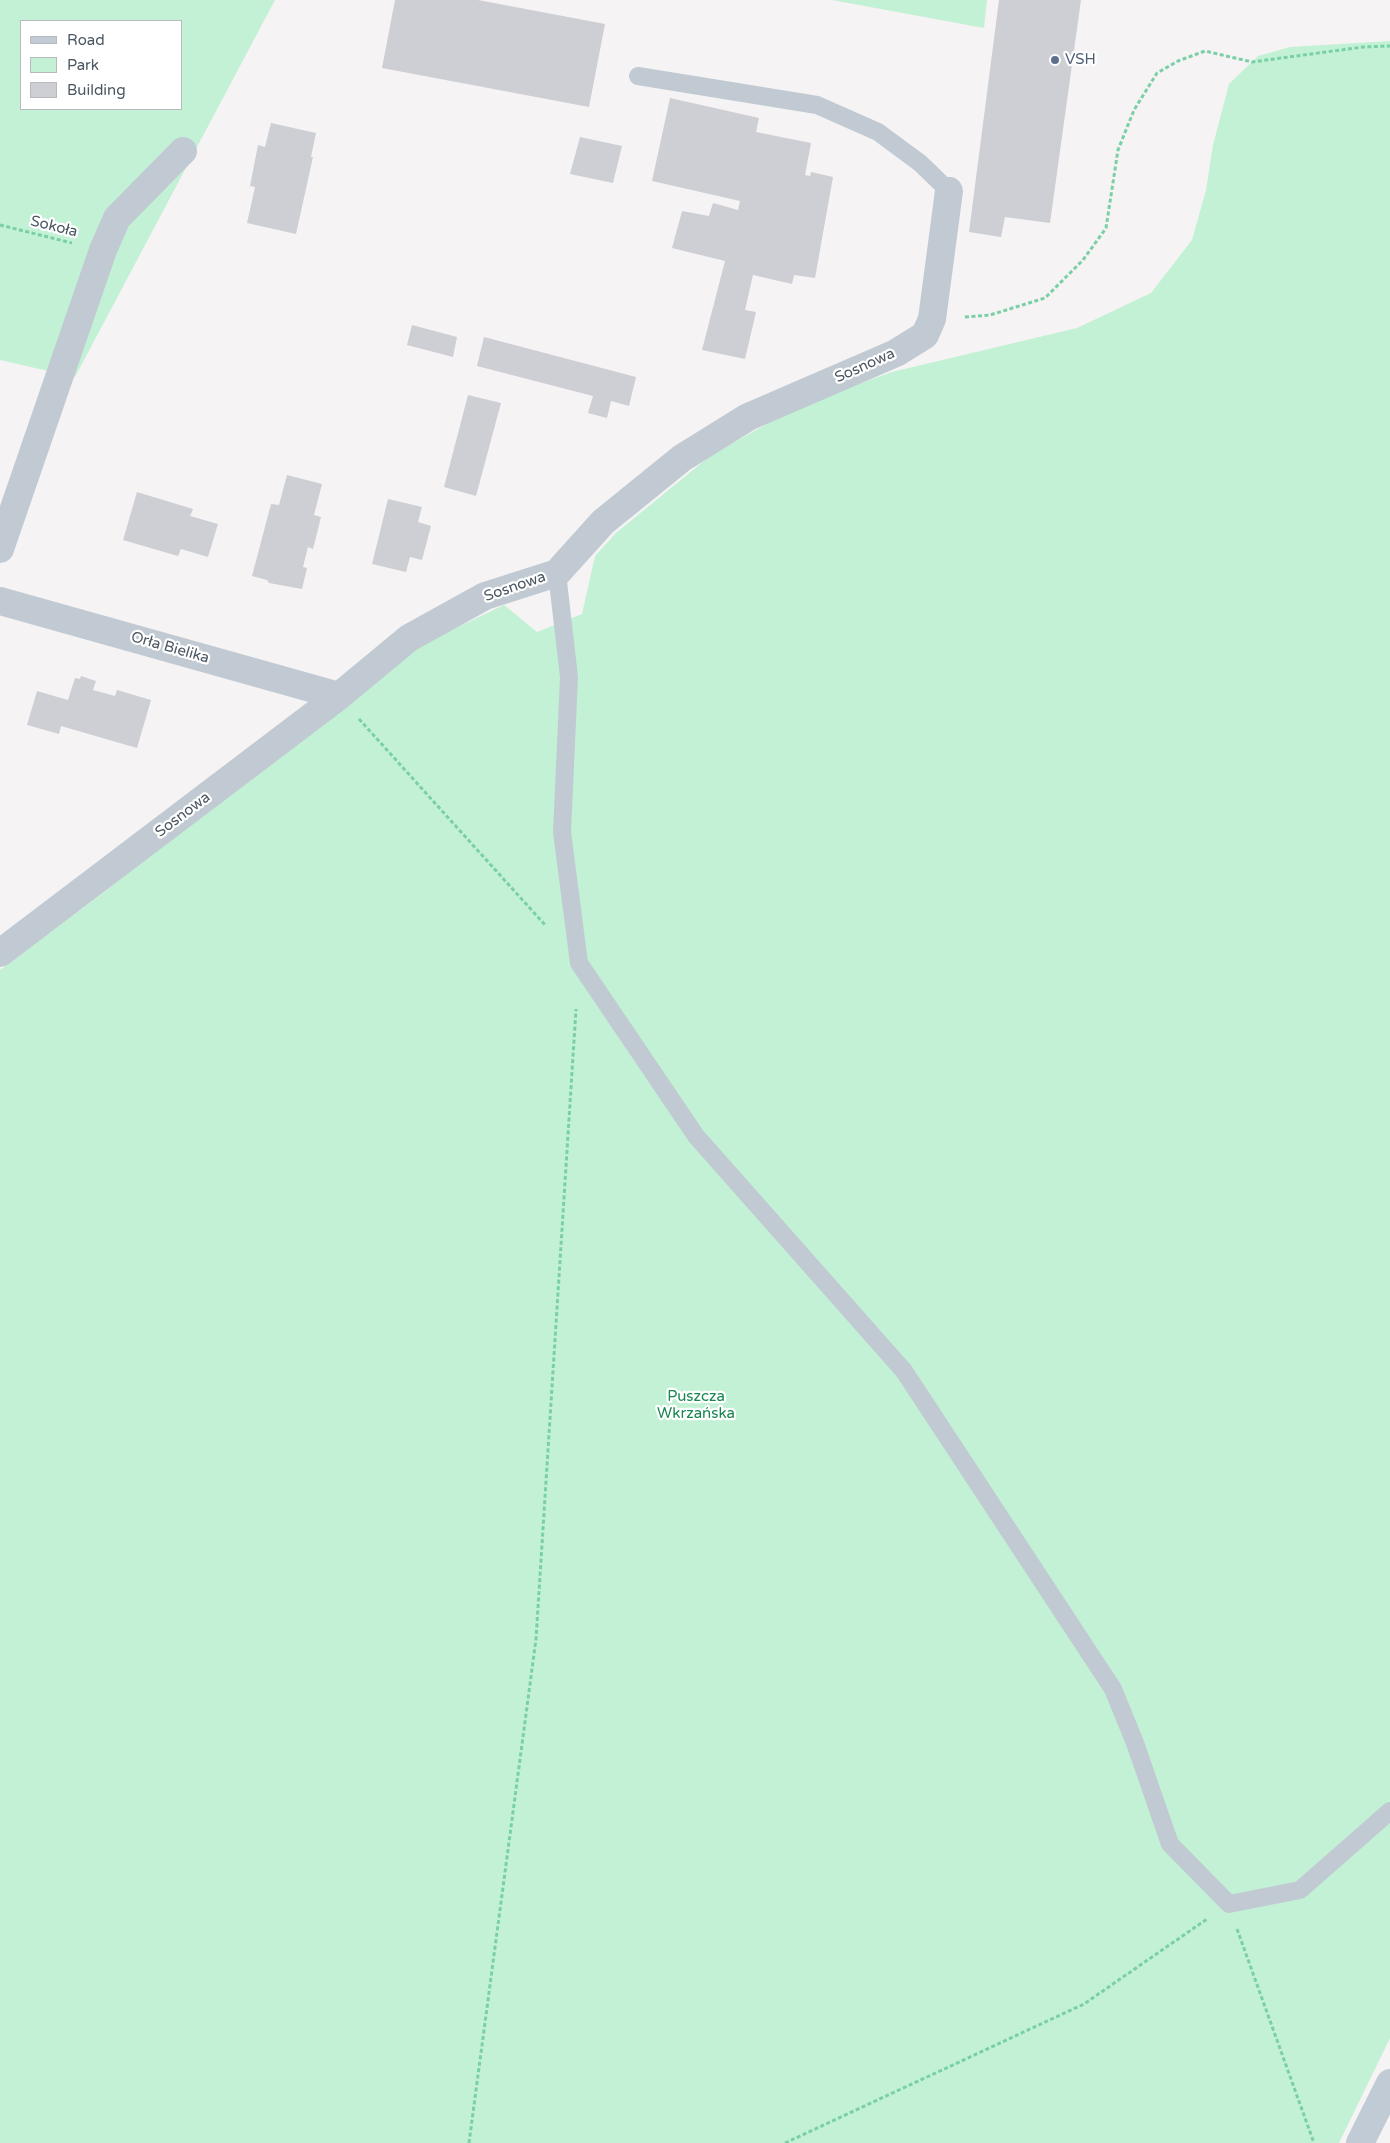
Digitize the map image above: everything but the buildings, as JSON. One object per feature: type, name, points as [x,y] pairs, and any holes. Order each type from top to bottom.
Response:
[{"type":"street","points":[[0,549],[103,250],[117,218],[183,151]]},
{"type":"street","name":"Sosnowa","points":[[0,953],[339,696],[409,638],[485,596],[557,573],[603,522],[682,458],[748,416],[896,354],[924,335],[932,319],[949,191]]},
{"type":"street","name":"Orła Bielika","points":[[0,601],[339,696]]},
{"type":"street","points":[[1360,2143],[1390,2083]]},
{"type":"lane","points":[[638,76],[817,105],[878,132],[920,163],[949,191]]},
{"type":"lane","points":[[557,573],[569,678],[562,832],[579,963],[696,1136],[904,1371],[1113,1689],[1135,1743],[1170,1844],[1228,1904],[1300,1890],[1390,1811]]},
{"type":"path","points":[[932,319],[990,315],[1045,298],[1083,260],[1106,228],[1118,150],[1134,110],[1157,73],[1178,61],[1205,51],[1252,62],[1363,47],[1390,46]]},
{"type":"path","name":"Sokoła","points":[[0,225],[103,250]]},
{"type":"path","points":[[339,696],[579,963],[536,1639],[469,2143]]},
{"type":"path","points":[[785,2143],[1084,2004],[1228,1904],[1314,2143]]},
{"type":"green space","points":[[0,0],[275,0],[75,377],[0,360]]},
{"type":"green space","points":[[832,0],[987,0],[984,28]]},
{"type":"green space","name":"Puszcza Wkrzańska","points":[[1390,41],[1390,2038],[1339,2143],[0,2143],[0,970],[103,893],[304,730],[416,647],[504,605],[537,632],[582,614],[595,556],[616,533],[710,456],[802,404],[892,372],[1077,328],[1151,293],[1192,240],[1206,190],[1213,145],[1229,84],[1258,56],[1290,47]]},
{"type":"place","name":"VSH","points":[[1055,60]]}]
